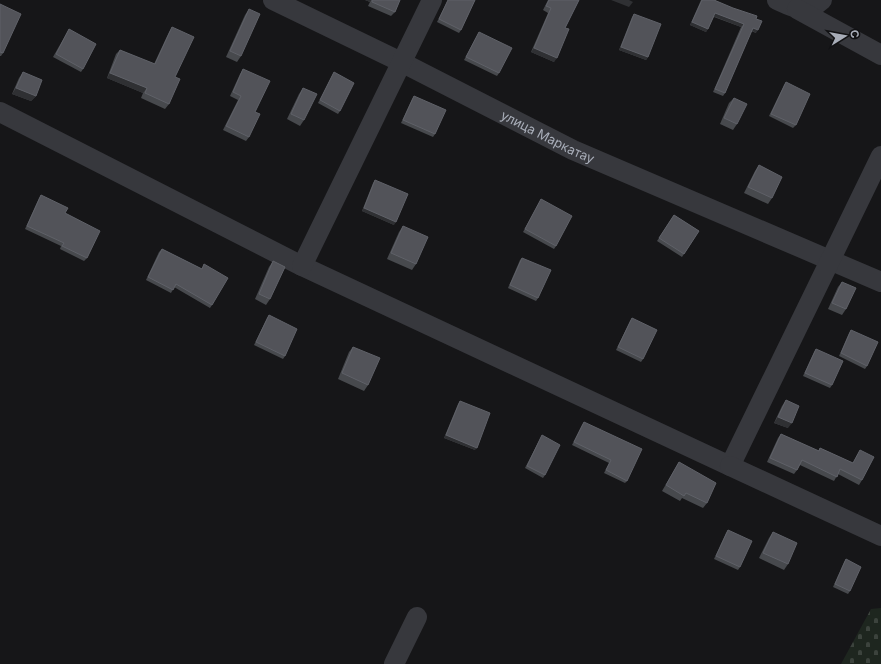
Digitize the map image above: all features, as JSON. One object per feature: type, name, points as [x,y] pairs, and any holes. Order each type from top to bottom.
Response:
[{"type":"street","name":"улица Маркатау","points":[[272,0],[402,62],[573,150],[881,282]]},
{"type":"street","points":[[302,266],[432,0]]},
{"type":"street","points":[[777,0],[797,9],[881,55]]},
{"type":"street","points":[[797,9],[809,8],[822,0]]},
{"type":"street","points":[[0,112],[302,266],[881,536]]},
{"type":"street","points":[[730,466],[881,156]]},
{"type":"street","points":[[394,664],[417,617]]},
{"type":"green space","points":[[881,608],[881,664],[841,664],[871,609]]},
{"type":"building","points":[[372,0],[400,0],[395,12],[372,2]]},
{"type":"building","points":[[448,0],[475,0],[461,30],[439,19]]},
{"type":"building","points":[[549,0],[579,0],[565,28],[569,29],[557,58],[534,48],[551,8],[546,6]]},
{"type":"building","points":[[702,0],[714,0],[757,16],[756,19],[762,21],[758,30],[753,28],[725,93],[715,89],[744,24],[715,13],[708,29],[692,22]]},
{"type":"building","points":[[0,4],[21,14],[3,53],[0,52]]},
{"type":"building","points":[[249,9],[260,14],[241,56],[230,51]]},
{"type":"building","points":[[634,14],[661,24],[648,57],[621,47]]},
{"type":"building","points":[[172,27],[194,37],[175,77],[180,79],[169,104],[145,93],[147,88],[110,73],[120,50],[155,64]]},
{"type":"building","points":[[69,29],[96,44],[83,69],[56,54]]},
{"type":"building","points":[[479,32],[512,48],[499,73],[466,57]]},
{"type":"building","points":[[243,69],[270,81],[255,112],[260,114],[249,137],[226,126],[241,96],[233,92]]},
{"type":"building","points":[[23,72],[42,80],[36,96],[16,88]]},
{"type":"building","points":[[334,72],[354,83],[340,111],[320,100]]},
{"type":"building","points":[[786,82],[810,94],[796,125],[771,114]]},
{"type":"building","points":[[303,88],[317,94],[304,120],[291,114]]},
{"type":"building","points":[[414,96],[446,110],[435,134],[403,120]]},
{"type":"building","points":[[734,98],[747,104],[737,124],[724,118]]},
{"type":"building","points":[[759,165],[782,177],[772,198],[748,187]]},
{"type":"building","points":[[375,180],[408,194],[396,222],[364,208]]},
{"type":"building","points":[[41,195],[68,208],[65,213],[100,231],[87,258],[62,246],[64,243],[27,226]]},
{"type":"building","points":[[541,199],[572,216],[556,246],[525,229]]},
{"type":"building","points":[[674,215],[699,231],[684,254],[659,238]]},
{"type":"building","points":[[403,226],[428,237],[416,264],[391,253]]},
{"type":"building","points":[[162,249],[202,269],[204,264],[228,278],[212,305],[176,284],[173,290],[148,277]]},
{"type":"building","points":[[522,258],[551,270],[538,298],[510,285]]},
{"type":"building","points":[[273,261],[285,267],[270,299],[259,294]]},
{"type":"building","points":[[842,282],[856,288],[846,309],[832,303]]},
{"type":"building","points":[[269,315],[297,329],[285,356],[256,342]]},
{"type":"building","points":[[632,318],[657,330],[643,359],[618,347]]},
{"type":"building","points":[[851,330],[878,342],[867,366],[841,353]]},
{"type":"building","points":[[353,347],[380,358],[368,385],[342,373]]},
{"type":"building","points":[[816,349],[843,361],[832,385],[805,373]]},
{"type":"building","points":[[786,400],[799,406],[792,423],[778,417]]},
{"type":"building","points":[[460,401],[490,413],[477,448],[446,435]]},
{"type":"building","points":[[584,422],[642,449],[627,481],[606,470],[611,460],[574,442]]},
{"type":"building","points":[[781,434],[819,451],[820,448],[853,463],[860,450],[874,457],[862,480],[840,469],[837,477],[802,460],[797,470],[770,458]]},
{"type":"building","points":[[542,435],[560,445],[545,475],[527,466]]},
{"type":"building","points":[[679,462],[716,483],[707,503],[686,493],[684,496],[666,485]]},
{"type":"building","points":[[728,530],[752,541],[740,567],[716,556]]},
{"type":"building","points":[[773,532],[797,543],[788,564],[763,553]]},
{"type":"building","points":[[846,559],[861,567],[850,591],[835,584]]}]
